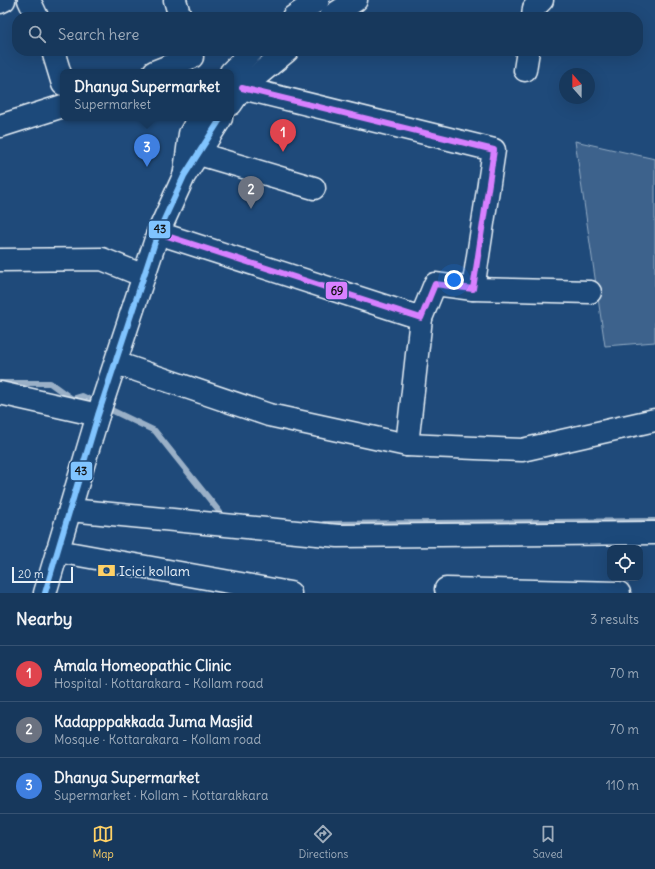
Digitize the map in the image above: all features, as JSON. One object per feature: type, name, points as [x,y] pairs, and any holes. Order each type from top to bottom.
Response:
[{"type":"street","points":[[0,2],[4,0]]},
{"type":"street","points":[[29,0],[35,12]]},
{"type":"street","points":[[175,0],[179,12]]},
{"type":"street","points":[[300,12],[318,0]]},
{"type":"street","points":[[338,12],[356,0]]},
{"type":"street","points":[[534,12],[534,8],[542,0]]},
{"type":"street","points":[[55,56],[60,74]]},
{"type":"street","points":[[235,88],[250,56]]},
{"type":"street","points":[[235,88],[280,56]]},
{"type":"street","points":[[164,69],[192,60]]},
{"type":"street","points":[[235,88],[494,150],[473,289]]},
{"type":"street","points":[[0,126],[60,107]]},
{"type":"street","points":[[45,593],[98,415],[158,233],[184,176],[219,121]]},
{"type":"street","points":[[184,176],[193,123]]},
{"type":"street","points":[[199,154],[314,188]]},
{"type":"street","points":[[158,233],[421,318]]},
{"type":"street","points":[[0,260],[102,259],[144,276]]},
{"type":"street","points":[[407,445],[421,318],[435,284],[473,289],[590,292]]},
{"type":"street","points":[[116,363],[269,416],[407,445],[522,450],[655,420]]},
{"type":"street","points":[[0,393],[98,415]]},
{"type":"street","points":[[70,510],[338,536],[655,533]]},
{"type":"street","points":[[57,551],[290,593]]},
{"type":"street","points":[[446,589],[619,593]]},
{"type":"shaded area","points":[[575,141],[655,159],[655,342],[605,346]]},
{"type":"waterway","points":[[0,383],[50,383],[72,399],[82,396],[155,431],[226,520]]},
{"type":"waterway","points":[[324,524],[655,521]]},
{"type":"transit line","name":"69","points":[[158,233],[421,318],[435,284],[473,289],[494,150],[242,88]]},
{"type":"transit line","name":"43","points":[[45,593],[98,415],[158,233],[184,176],[219,121]]},
{"type":"place","name":"Amala Homeopathic Clinic","points":[[283,152]]},
{"type":"place","name":"Dhanya Supermarket","points":[[147,167]]},
{"type":"place","name":"Kadapppakkada Juma Masjid","points":[[251,209]]},
{"type":"place","name":"Icici kollam","points":[[106,571]]}]
